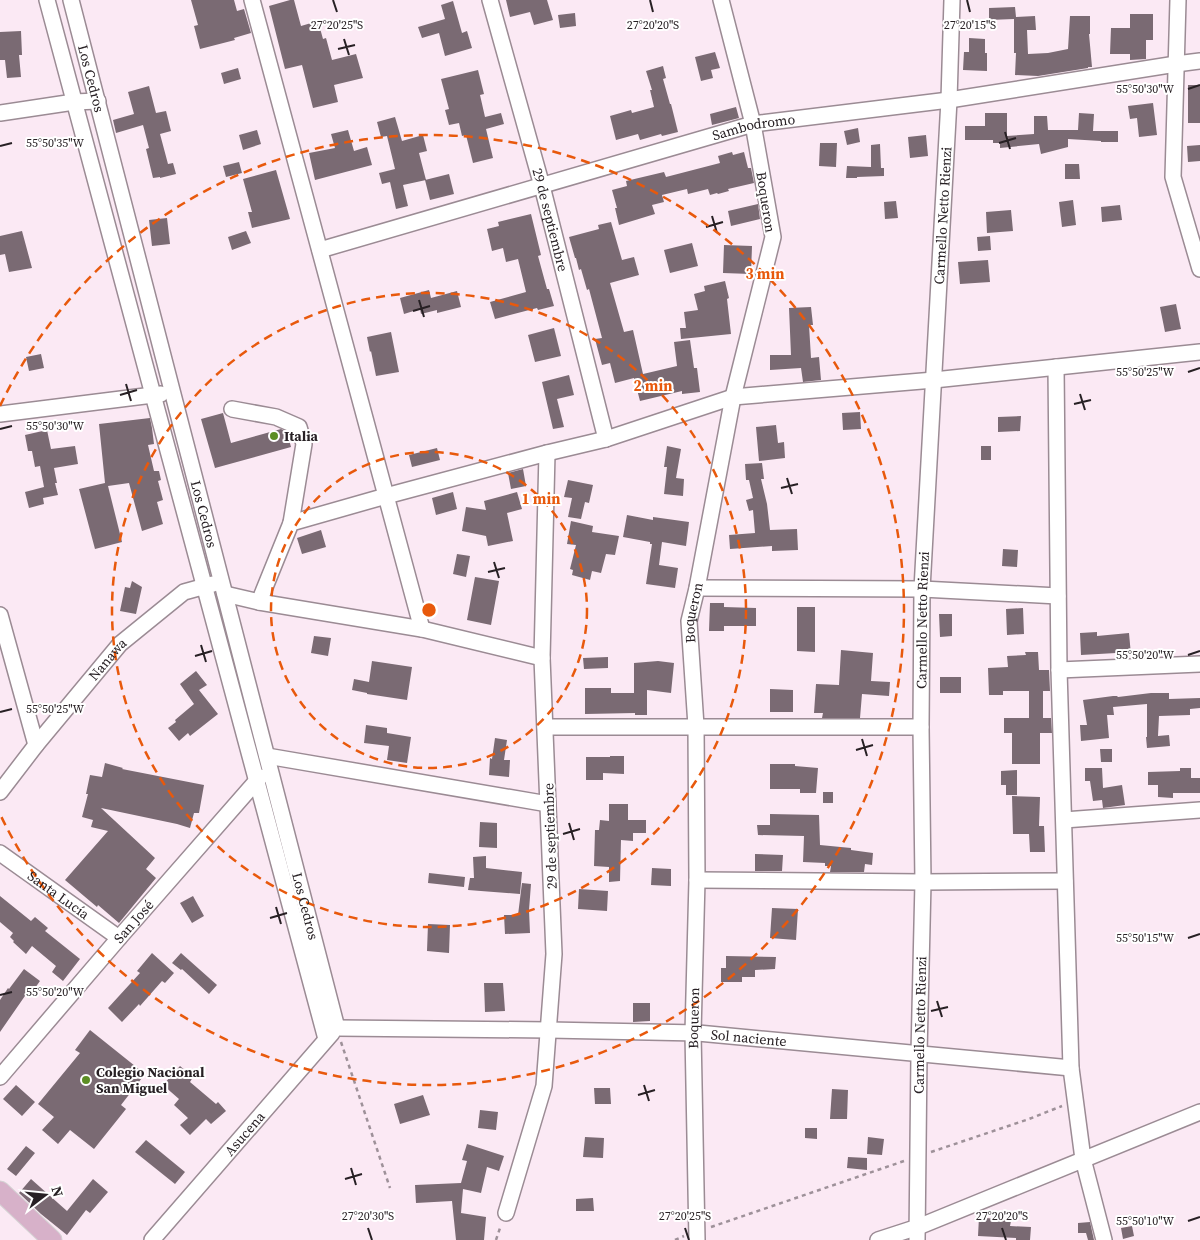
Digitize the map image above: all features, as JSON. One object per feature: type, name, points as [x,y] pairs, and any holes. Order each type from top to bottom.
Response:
[{"type":"main road","points":[[0,1191],[52,1240]]},
{"type":"street","points":[[46,0],[326,1039]]},
{"type":"street","name":"Los Cedros","points":[[72,0],[337,1028]]},
{"type":"street","points":[[252,0],[422,629]]},
{"type":"street","name":"29 de septiembre","points":[[490,0],[542,186],[606,439]]},
{"type":"street","name":"Boqueron","points":[[697,1236],[693,1033],[697,880],[696,726],[689,621],[733,397],[773,237],[753,124],[721,0]]},
{"type":"street","name":"Carmello Netto Rienzi","points":[[917,1233],[923,882],[922,589],[952,0]]},
{"type":"street","points":[[1178,0],[1173,177],[1200,269]]},
{"type":"street","name":"Sambodromo","points":[[320,250],[753,124],[948,100],[1200,61]]},
{"type":"street","points":[[0,113],[74,102],[98,101]]},
{"type":"street","points":[[291,523],[547,453],[606,439],[733,397],[934,380],[1200,352]]},
{"type":"street","points":[[1056,367],[1059,670],[1071,1068],[1083,1159],[1104,1240]]},
{"type":"street","points":[[0,414],[173,393]]},
{"type":"street","points":[[232,409],[276,417],[298,426],[304,444],[291,523],[259,602]]},
{"type":"street","name":"29 de septiembre","points":[[506,1213],[544,1086],[554,954],[542,658],[547,453]]},
{"type":"street","name":"Nanawa","points":[[0,792],[36,744],[120,644],[184,592],[204,587],[223,588]]},
{"type":"street","points":[[223,588],[259,602],[422,629],[542,658]]},
{"type":"street","points":[[697,588],[922,589],[1058,596]]},
{"type":"street","points":[[0,615],[36,744]]},
{"type":"street","points":[[1059,670],[1200,664]]},
{"type":"street","points":[[545,727],[921,727]]},
{"type":"street","points":[[268,761],[548,804]]},
{"type":"street","name":"San José","points":[[0,1077],[256,782],[268,761]]},
{"type":"street","points":[[1064,820],[1200,810]]},
{"type":"street","name":"Santa Lucía","points":[[0,853],[119,938]]},
{"type":"street","points":[[697,880],[1065,881]]},
{"type":"street","name":"Sol naciente","points":[[337,1028],[693,1033],[1071,1068]]},
{"type":"street","name":"Asucena","points":[[152,1240],[337,1028]]},
{"type":"street","points":[[878,1240],[917,1233],[1083,1159],[1200,1112]]},
{"type":"path","points":[[337,1028],[390,1188]]},
{"type":"path","points":[[675,1240],[697,1236],[1075,1101]]},
{"type":"building","points":[[191,0],[234,0],[237,11],[244,9],[251,33],[234,38],[235,40],[200,49],[194,26],[198,25]]},
{"type":"building","points":[[294,0],[301,26],[318,21],[323,39],[326,38],[332,60],[356,54],[363,78],[334,85],[338,102],[313,108],[302,65],[285,69],[269,6]]},
{"type":"building","points":[[506,0],[547,0],[553,20],[534,25],[530,12],[510,17]]},
{"type":"building","points":[[453,1],[462,33],[467,31],[472,48],[445,56],[439,33],[422,38],[418,27],[445,19],[441,5]]},
{"type":"building","points":[[1015,7],[1016,17],[1035,16],[1036,30],[1027,30],[1028,54],[1068,49],[1070,16],[1090,16],[1089,34],[1092,67],[1038,76],[1015,75],[1014,19],[989,20],[989,8]]},
{"type":"building","points":[[575,13],[576,26],[560,28],[558,15]]},
{"type":"building","points":[[1130,14],[1153,14],[1153,40],[1146,40],[1146,59],[1130,60],[1130,54],[1110,54],[1111,28],[1130,28]]},
{"type":"building","points":[[21,31],[22,55],[19,55],[21,77],[7,78],[5,60],[0,60],[0,32]]},
{"type":"building","points":[[969,38],[985,39],[987,71],[963,70],[964,52],[969,52]]},
{"type":"building","points":[[715,52],[720,68],[711,70],[713,78],[701,81],[695,57]]},
{"type":"building","points":[[663,66],[666,78],[663,79],[678,132],[662,136],[661,134],[640,140],[638,134],[616,140],[610,116],[631,110],[632,113],[654,107],[650,90],[652,90],[646,71]]},
{"type":"building","points":[[238,68],[241,79],[224,84],[221,73]]},
{"type":"building","points":[[478,70],[484,94],[480,95],[485,117],[501,113],[504,124],[486,129],[493,158],[473,163],[466,135],[462,136],[459,123],[449,125],[445,110],[449,109],[441,79]]},
{"type":"building","points":[[1188,85],[1200,85],[1200,123],[1188,123]]},
{"type":"building","points":[[149,86],[156,113],[166,111],[171,131],[160,134],[168,164],[173,163],[176,174],[160,178],[153,178],[146,149],[149,148],[143,125],[116,133],[113,120],[134,114],[128,92]]},
{"type":"building","points":[[1153,103],[1157,135],[1139,137],[1137,118],[1130,119],[1128,106]]},
{"type":"building","points":[[736,107],[739,118],[712,125],[710,114]]},
{"type":"building","points":[[985,113],[1007,113],[1007,136],[1034,134],[1034,116],[1047,116],[1048,130],[1078,130],[1079,113],[1094,114],[1093,131],[1118,131],[1118,142],[1068,139],[1068,147],[1041,154],[1039,144],[1000,148],[1000,143],[993,143],[993,140],[965,140],[965,126],[985,126]]},
{"type":"building","points":[[395,117],[402,141],[423,135],[427,151],[419,153],[426,180],[403,185],[408,206],[396,209],[390,182],[382,184],[379,173],[395,169],[387,136],[381,137],[377,122]]},
{"type":"building","points":[[858,128],[860,142],[847,145],[844,131]]},
{"type":"building","points":[[257,130],[261,144],[243,150],[239,135]]},
{"type":"building","points":[[348,130],[354,151],[367,147],[372,165],[315,180],[309,153],[335,148],[331,134]]},
{"type":"building","points":[[926,135],[928,156],[910,158],[908,137]]},
{"type":"building","points":[[820,143],[837,143],[836,167],[819,166]]},
{"type":"building","points":[[880,144],[881,168],[884,168],[884,176],[846,178],[847,166],[871,167],[871,145]]},
{"type":"building","points":[[1200,145],[1200,161],[1188,162],[1187,146]]},
{"type":"building","points":[[732,152],[733,155],[744,152],[748,168],[751,168],[754,183],[728,189],[729,191],[718,194],[710,195],[708,189],[688,194],[687,189],[662,195],[664,202],[652,205],[655,214],[619,225],[612,190],[627,186],[626,181],[664,172],[666,177],[720,163],[718,156]]},
{"type":"building","points":[[239,162],[242,173],[226,177],[223,166]]},
{"type":"building","points":[[1065,164],[1079,164],[1080,179],[1065,179]]},
{"type":"building","points":[[276,170],[290,219],[252,228],[248,212],[252,212],[243,179]]},
{"type":"building","points":[[449,174],[454,194],[430,200],[425,180]]},
{"type":"building","points":[[1073,200],[1076,225],[1062,227],[1059,202]]},
{"type":"building","points":[[896,201],[898,218],[885,219],[884,202]]},
{"type":"building","points":[[758,204],[760,219],[731,226],[728,211]]},
{"type":"building","points":[[1120,205],[1122,220],[1102,222],[1101,207]]},
{"type":"building","points":[[1011,210],[1013,231],[987,233],[986,212]]},
{"type":"building","points":[[531,214],[541,255],[538,256],[554,306],[538,310],[537,308],[495,319],[490,302],[526,292],[518,259],[506,262],[503,248],[492,251],[487,229],[499,226],[498,222]]},
{"type":"building","points":[[167,218],[170,244],[152,246],[149,220]]},
{"type":"building","points":[[611,222],[622,260],[634,257],[639,275],[610,283],[624,332],[633,330],[643,374],[677,366],[674,342],[690,340],[694,368],[697,368],[700,392],[682,394],[682,391],[640,401],[634,378],[615,383],[610,363],[602,365],[595,339],[602,338],[589,289],[587,290],[581,269],[579,270],[569,237],[599,229],[598,225]]},
{"type":"building","points":[[22,231],[32,268],[9,272],[5,254],[0,255],[0,236]]},
{"type":"building","points":[[246,231],[251,243],[232,250],[228,237]]},
{"type":"building","points":[[990,236],[991,250],[978,251],[977,237]]},
{"type":"building","points":[[692,243],[698,266],[670,273],[664,250]]},
{"type":"building","points":[[724,245],[752,246],[751,274],[723,273]]},
{"type":"building","points":[[988,260],[990,282],[960,284],[958,262]]},
{"type":"building","points":[[725,281],[729,298],[727,299],[731,334],[681,339],[680,328],[686,328],[684,312],[698,310],[694,294],[705,291],[704,286]]},
{"type":"building","points":[[429,290],[431,298],[457,291],[461,307],[437,313],[437,310],[421,314],[420,309],[404,314],[400,298]]},
{"type":"building","points":[[1176,304],[1181,329],[1165,332],[1160,307]]},
{"type":"building","points":[[811,307],[813,325],[809,325],[811,358],[819,357],[821,380],[803,382],[801,368],[770,370],[770,355],[791,355],[789,308]]},
{"type":"building","points":[[554,328],[561,356],[535,362],[528,335]]},
{"type":"building","points":[[391,332],[399,372],[376,376],[367,337]]},
{"type":"building","points":[[41,354],[44,368],[29,371],[26,357]]},
{"type":"building","points":[[569,375],[574,395],[557,399],[564,427],[553,429],[542,382]]},
{"type":"building","points":[[860,412],[861,429],[843,430],[842,413]]},
{"type":"building","name":"Italia","points":[[223,413],[231,443],[281,429],[287,432],[291,447],[215,468],[201,419]]},
{"type":"building","points":[[1021,416],[1020,431],[998,432],[998,417]]},
{"type":"building","points":[[150,418],[154,444],[148,445],[154,471],[159,471],[161,480],[158,481],[163,500],[157,502],[163,524],[142,531],[129,483],[108,486],[122,542],[95,549],[79,489],[105,483],[99,424]]},
{"type":"building","points":[[776,425],[778,443],[784,442],[785,458],[759,461],[756,427]]},
{"type":"building","points":[[47,430],[51,449],[75,446],[78,464],[54,468],[58,495],[43,498],[44,504],[29,508],[25,492],[44,487],[40,466],[35,467],[32,451],[28,451],[25,435]]},
{"type":"building","points":[[667,446],[681,449],[676,478],[684,479],[683,496],[664,494],[667,467],[664,467]]},
{"type":"building","points":[[981,446],[991,446],[991,460],[981,460]]},
{"type":"building","points":[[437,448],[440,460],[412,467],[409,455]]},
{"type":"building","points":[[762,463],[764,479],[761,479],[767,504],[770,530],[797,529],[798,550],[772,551],[772,546],[730,549],[729,535],[755,533],[753,510],[749,511],[746,500],[753,498],[749,480],[746,480],[745,464]]},
{"type":"building","points":[[523,469],[526,486],[511,489],[508,473]]},
{"type":"building","points":[[568,480],[593,485],[589,503],[585,502],[581,519],[568,517],[572,498],[564,497]]},
{"type":"building","points":[[453,492],[457,509],[436,515],[432,498]]},
{"type":"building","points":[[517,492],[522,509],[507,513],[513,541],[488,546],[486,536],[462,531],[466,507],[486,510],[484,501]]},
{"type":"building","points":[[627,515],[653,520],[653,517],[689,522],[686,546],[662,542],[659,565],[678,568],[675,588],[646,584],[652,544],[623,537]]},
{"type":"building","points":[[571,521],[593,526],[592,532],[619,536],[615,555],[606,554],[601,573],[592,571],[590,580],[572,575],[573,570],[570,569],[576,545],[567,544]]},
{"type":"building","points":[[321,530],[326,547],[302,554],[297,538]]},
{"type":"building","points":[[1003,549],[1018,550],[1017,567],[1002,566]]},
{"type":"building","points":[[457,554],[470,556],[466,577],[453,574]]},
{"type":"building","points":[[475,577],[499,581],[491,625],[467,620]]},
{"type":"building","points":[[132,581],[142,587],[136,614],[120,611],[125,587],[130,588]]},
{"type":"building","points":[[710,603],[724,603],[724,607],[756,608],[756,626],[724,626],[724,631],[709,631]]},
{"type":"building","points":[[797,607],[815,607],[815,652],[797,651]]},
{"type":"building","points":[[1023,608],[1024,634],[1007,635],[1006,609]]},
{"type":"building","points":[[939,614],[952,614],[952,636],[940,637]]},
{"type":"building","points":[[1097,632],[1097,636],[1129,633],[1131,655],[1117,656],[1116,653],[1081,655],[1080,633]]},
{"type":"building","points":[[314,636],[331,638],[328,656],[311,653]]},
{"type":"building","points":[[841,650],[873,653],[871,681],[890,682],[889,696],[862,694],[860,718],[822,718],[823,713],[814,713],[816,684],[839,685]]},
{"type":"building","points":[[1025,652],[1038,652],[1039,670],[1049,670],[1050,691],[1043,691],[1043,718],[1051,718],[1052,733],[1040,733],[1040,764],[1012,764],[1012,733],[1004,733],[1004,718],[1029,718],[1029,691],[1003,691],[1003,695],[989,695],[988,668],[1008,667],[1007,656],[1026,655]]},
{"type":"building","points":[[608,657],[608,668],[584,669],[583,658]]},
{"type":"building","points":[[372,661],[412,667],[407,700],[352,690],[354,679],[369,682]]},
{"type":"building","points":[[658,661],[674,663],[671,693],[647,690],[647,715],[635,715],[635,713],[585,714],[585,688],[611,688],[611,693],[634,693],[634,663]]},
{"type":"building","points":[[196,671],[207,685],[199,690],[218,714],[190,736],[188,733],[179,741],[168,728],[194,704],[180,684]]},
{"type":"building","points":[[940,677],[961,677],[961,693],[940,693]]},
{"type":"building","points":[[770,689],[793,690],[793,712],[770,712]]},
{"type":"building","points":[[1169,693],[1169,699],[1200,698],[1200,708],[1190,709],[1190,715],[1159,716],[1158,736],[1169,735],[1170,746],[1147,748],[1147,704],[1113,707],[1114,715],[1107,715],[1109,738],[1081,741],[1080,725],[1087,725],[1083,700]]},
{"type":"building","points":[[366,725],[387,728],[387,733],[411,737],[407,763],[387,760],[389,746],[364,743]]},
{"type":"building","points":[[495,738],[507,740],[504,760],[510,760],[509,777],[489,775],[490,758],[492,759]]},
{"type":"building","points":[[1100,749],[1112,749],[1112,762],[1101,762]]},
{"type":"building","points":[[624,756],[624,774],[603,773],[603,780],[586,780],[586,757]]},
{"type":"building","points":[[105,763],[122,769],[204,785],[199,813],[194,813],[190,828],[101,808],[155,858],[146,869],[156,878],[119,923],[65,880],[108,831],[91,827],[93,820],[82,817],[88,794],[86,794],[90,775],[102,777]]},
{"type":"building","points":[[770,764],[795,764],[795,766],[818,768],[816,793],[800,793],[800,789],[770,789]]},
{"type":"building","points":[[1085,768],[1102,768],[1103,788],[1122,785],[1125,805],[1103,808],[1102,800],[1093,801],[1090,781],[1085,781]]},
{"type":"building","points":[[1180,768],[1191,768],[1191,778],[1200,778],[1200,793],[1173,793],[1173,798],[1158,797],[1158,785],[1148,785],[1148,772],[1180,771]]},
{"type":"building","points":[[1017,770],[1017,795],[1006,795],[1006,785],[1001,785],[1001,771]]},
{"type":"building","points":[[823,792],[833,792],[833,803],[823,803]]},
{"type":"building","points":[[1012,796],[1040,797],[1039,826],[1044,826],[1045,852],[1030,852],[1029,834],[1013,834]]},
{"type":"building","points":[[609,804],[628,804],[628,820],[646,820],[646,833],[633,833],[633,841],[621,840],[620,881],[609,882],[609,867],[594,866],[595,830],[599,830],[600,820],[609,821]]},
{"type":"building","points":[[770,814],[819,815],[820,845],[851,848],[851,850],[873,853],[872,865],[865,864],[864,872],[830,872],[831,866],[825,866],[825,863],[803,862],[804,836],[758,835],[757,825],[770,825]]},
{"type":"building","points":[[480,822],[497,823],[497,848],[479,847]]},
{"type":"building","points":[[755,854],[783,855],[782,871],[755,871]]},
{"type":"building","points":[[486,856],[486,868],[522,872],[520,894],[468,890],[470,878],[474,878],[473,857]]},
{"type":"building","points":[[652,868],[671,869],[671,886],[651,885]]},
{"type":"building","points":[[429,873],[465,877],[464,887],[428,883]]},
{"type":"building","points":[[522,883],[531,884],[530,933],[505,934],[504,915],[518,915]]},
{"type":"building","points":[[579,889],[608,891],[607,911],[578,909]]},
{"type":"building","points":[[0,896],[31,921],[35,917],[48,928],[45,931],[80,959],[63,981],[52,972],[56,966],[32,946],[26,954],[13,942],[10,937],[13,933],[0,922]]},
{"type":"building","points":[[193,896],[204,916],[192,923],[180,903]]},
{"type":"building","points":[[772,908],[798,909],[796,940],[770,938]]},
{"type":"building","points":[[428,924],[450,925],[449,953],[427,951]]},
{"type":"building","points":[[152,953],[174,973],[165,983],[162,981],[140,1006],[139,1004],[122,1022],[108,1008],[140,973],[137,971]]},
{"type":"building","points":[[181,953],[217,985],[209,994],[182,969],[172,963]]},
{"type":"building","points":[[726,956],[776,957],[775,969],[755,970],[755,977],[742,977],[742,982],[721,982],[721,968],[726,968]]},
{"type":"building","points":[[24,969],[40,981],[30,995],[27,993],[0,1032],[0,1000]]},
{"type":"building","points":[[484,983],[503,983],[505,1011],[485,1012]]},
{"type":"building","points":[[633,1003],[650,1003],[650,1021],[633,1022]]},
{"type":"building","name":"Colegio Nacional San Miguel","points":[[90,1030],[145,1074],[121,1105],[126,1109],[94,1149],[70,1130],[58,1144],[42,1130],[54,1117],[38,1104],[80,1053],[75,1050]]},
{"type":"building","points":[[180,1066],[193,1077],[190,1082],[216,1104],[218,1102],[226,1111],[211,1124],[206,1119],[190,1135],[180,1125],[188,1118],[174,1105],[179,1099],[163,1085]]},
{"type":"building","points":[[16,1085],[35,1102],[22,1116],[3,1099]]},
{"type":"building","points":[[594,1088],[610,1088],[611,1104],[595,1104]]},
{"type":"building","points":[[832,1089],[848,1090],[847,1119],[830,1119]]},
{"type":"building","points":[[423,1095],[430,1115],[400,1124],[394,1104]]},
{"type":"building","points":[[480,1110],[498,1112],[496,1130],[478,1128]]},
{"type":"building","points":[[805,1128],[817,1128],[817,1139],[805,1138]]},
{"type":"building","points":[[585,1137],[604,1138],[603,1158],[583,1157]]},
{"type":"building","points":[[868,1137],[884,1139],[882,1155],[867,1154]]},
{"type":"building","points":[[146,1140],[185,1172],[175,1184],[135,1152]]},
{"type":"building","points":[[467,1144],[504,1156],[499,1171],[487,1167],[481,1193],[463,1189],[461,1213],[486,1217],[484,1240],[456,1240],[452,1201],[416,1203],[415,1185],[461,1183],[467,1161],[462,1160]]},
{"type":"building","points":[[26,1146],[35,1153],[16,1176],[7,1169]]},
{"type":"building","points":[[848,1157],[867,1158],[867,1170],[847,1168]]},
{"type":"building","points":[[31,1179],[67,1211],[93,1179],[108,1192],[90,1213],[86,1210],[67,1235],[19,1193]]},
{"type":"building","points":[[593,1198],[594,1211],[576,1211],[576,1199]]},
{"type":"building","points":[[979,1217],[1011,1221],[1010,1226],[1031,1227],[1030,1240],[978,1236]]},
{"type":"building","points":[[1090,1222],[1094,1240],[1088,1240],[1086,1233],[1078,1233],[1078,1223]]},
{"type":"building","points":[[1132,1226],[1134,1236],[1123,1239],[1121,1228]]},
{"type":"place","name":"Italia","points":[[274,436]]},
{"type":"place","name":"Colegio Nacional San Miguel","points":[[86,1080]]}]
